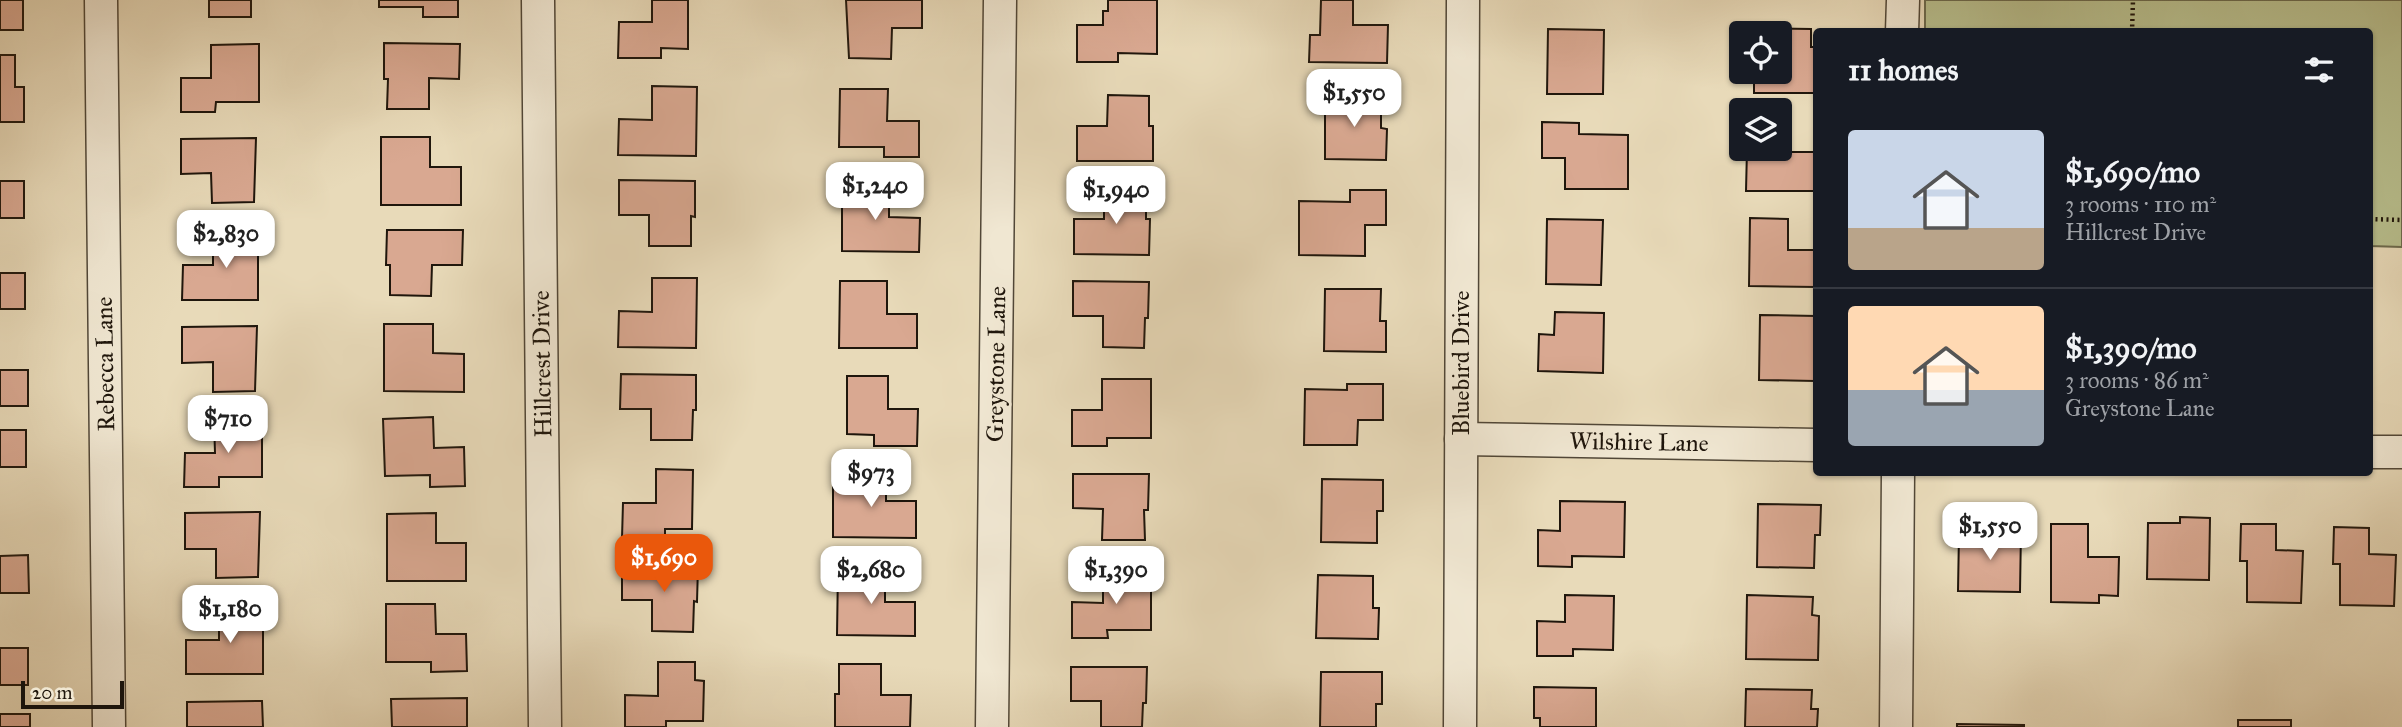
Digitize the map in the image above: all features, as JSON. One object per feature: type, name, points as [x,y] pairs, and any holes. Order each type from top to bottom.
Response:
[{"type":"street","name":"Rebecca Lane","points":[[102,0],[109,727]]},
{"type":"street","name":"Hillcrest Drive","points":[[538,0],[545,727]]},
{"type":"street","name":"Greystone Lane","points":[[992,727],[1000,0]]},
{"type":"street","name":"Bluebird Drive","points":[[1460,727],[1463,0]]},
{"type":"street","points":[[1902,28],[1903,0]]},
{"type":"street","name":"Wilshire Lane","points":[[1461,439],[1813,445]]},
{"type":"street","points":[[2373,452],[2402,452]]},
{"type":"street","points":[[1896,727],[1898,476]]},
{"type":"path","points":[[2132,28],[2133,0]]},
{"type":"path","points":[[2373,219],[2402,220]]},
{"type":"green space","points":[[1925,0],[2402,0],[2402,247],[2373,246],[2373,28],[1925,28]]},
{"type":"building","points":[[0,0],[23,0],[23,30],[0,30]]},
{"type":"building","points":[[209,0],[251,0],[251,17],[209,17]]},
{"type":"building","points":[[379,0],[458,0],[458,17],[423,17],[423,7],[379,7]]},
{"type":"building","points":[[652,0],[688,0],[688,49],[661,48],[661,58],[618,58],[619,22],[652,22]]},
{"type":"building","points":[[846,0],[922,0],[922,28],[892,28],[891,59],[849,58]]},
{"type":"building","points":[[1108,0],[1157,0],[1157,54],[1118,53],[1118,62],[1077,62],[1077,25],[1103,25],[1103,11],[1108,11]]},
{"type":"building","points":[[1321,0],[1353,0],[1353,25],[1388,25],[1387,63],[1309,62],[1310,35],[1320,35]]},
{"type":"building","points":[[1548,29],[1604,30],[1603,94],[1547,94]]},
{"type":"building","points":[[1792,29],[1811,29],[1813,93],[1754,93],[1754,84],[1792,84]]},
{"type":"building","points":[[384,43],[460,44],[459,79],[429,78],[429,109],[387,109],[388,79],[384,79]]},
{"type":"building","points":[[259,44],[259,102],[216,102],[215,112],[181,112],[181,78],[211,78],[211,45]]},
{"type":"building","points":[[0,55],[15,55],[15,87],[24,87],[24,122],[0,122]]},
{"type":"building","points":[[652,86],[697,87],[696,156],[618,155],[619,119],[652,120]]},
{"type":"building","points":[[840,89],[888,89],[887,121],[919,121],[919,157],[884,157],[884,147],[839,147]]},
{"type":"building","points":[[1108,95],[1149,96],[1149,126],[1153,126],[1153,161],[1077,161],[1077,126],[1107,126]]},
{"type":"building","points":[[1325,96],[1381,97],[1381,128],[1387,129],[1386,160],[1325,159]]},
{"type":"building","points":[[1542,122],[1579,123],[1579,134],[1628,135],[1628,189],[1565,189],[1565,158],[1542,158]]},
{"type":"building","points":[[381,137],[430,137],[430,167],[461,167],[461,205],[381,205]]},
{"type":"building","points":[[256,138],[254,202],[212,203],[211,173],[181,174],[181,139]]},
{"type":"building","points":[[1792,152],[1813,152],[1813,191],[1746,191],[1747,161],[1792,161]]},
{"type":"building","points":[[619,180],[695,181],[695,217],[691,216],[691,246],[649,246],[649,215],[619,215]]},
{"type":"building","points":[[0,181],[24,181],[24,218],[0,218]]},
{"type":"building","points":[[842,184],[889,185],[889,217],[920,218],[919,252],[842,251]]},
{"type":"building","points":[[1104,189],[1146,189],[1146,219],[1150,219],[1149,255],[1074,254],[1074,219],[1104,219]]},
{"type":"building","points":[[1350,190],[1386,190],[1386,225],[1365,225],[1365,256],[1299,255],[1299,201],[1350,202]]},
{"type":"building","points":[[1750,218],[1788,219],[1788,250],[1813,250],[1813,287],[1749,286]]},
{"type":"building","points":[[1547,219],[1603,220],[1601,285],[1546,284]]},
{"type":"building","points":[[387,230],[463,230],[462,265],[432,265],[431,296],[390,295],[390,265],[386,265]]},
{"type":"building","points":[[213,232],[258,232],[258,300],[182,300],[183,265],[213,265]]},
{"type":"building","points":[[0,273],[25,273],[25,309],[0,309]]},
{"type":"building","points":[[652,278],[697,278],[696,348],[618,347],[619,311],[652,312]]},
{"type":"building","points":[[840,281],[887,281],[887,314],[917,314],[917,348],[839,348]]},
{"type":"building","points":[[1073,281],[1149,282],[1144,348],[1103,347],[1103,316],[1073,316]]},
{"type":"building","points":[[1325,289],[1381,289],[1380,321],[1386,321],[1386,352],[1324,351]]},
{"type":"building","points":[[1555,312],[1604,313],[1603,373],[1538,371],[1539,334],[1554,335]]},
{"type":"building","points":[[1760,315],[1813,316],[1813,381],[1759,380]]},
{"type":"building","points":[[384,324],[433,324],[433,353],[464,354],[464,392],[384,391]]},
{"type":"building","points":[[257,326],[255,391],[213,392],[213,362],[182,363],[182,327]]},
{"type":"building","points":[[0,370],[28,370],[28,406],[0,406]]},
{"type":"building","points":[[621,374],[696,375],[696,410],[693,410],[692,440],[651,440],[651,409],[620,409]]},
{"type":"building","points":[[847,376],[888,376],[888,409],[918,409],[917,446],[874,446],[874,435],[847,434]]},
{"type":"building","points":[[1102,379],[1151,379],[1151,438],[1107,438],[1107,446],[1072,446],[1072,410],[1102,410]]},
{"type":"building","points":[[1347,384],[1383,384],[1383,420],[1358,420],[1357,445],[1304,445],[1305,389],[1347,390]]},
{"type":"building","points":[[433,417],[434,448],[464,447],[465,486],[430,487],[430,475],[385,476],[383,419]]},
{"type":"building","points":[[214,420],[262,420],[262,477],[219,477],[219,487],[184,487],[185,453],[215,453]]},
{"type":"building","points":[[0,430],[26,430],[26,467],[0,467]]},
{"type":"building","points":[[656,469],[693,470],[692,529],[665,529],[665,539],[622,538],[623,503],[656,503]]},
{"type":"building","points":[[846,471],[886,472],[886,501],[916,501],[916,538],[833,537],[833,486],[846,486]]},
{"type":"building","points":[[1073,474],[1149,474],[1148,510],[1144,510],[1145,540],[1102,540],[1103,509],[1073,508]]},
{"type":"building","points":[[1322,479],[1383,480],[1383,511],[1377,511],[1377,543],[1321,542]]},
{"type":"building","points":[[1560,501],[1625,502],[1624,557],[1572,556],[1572,567],[1538,566],[1538,530],[1560,531]]},
{"type":"building","points":[[1758,504],[1821,505],[1820,535],[1815,535],[1814,568],[1757,567]]},
{"type":"building","points":[[260,512],[258,577],[216,578],[216,549],[185,549],[185,513]]},
{"type":"building","points":[[436,513],[436,543],[466,543],[466,581],[387,581],[387,514]]},
{"type":"building","points":[[2180,517],[2210,518],[2209,580],[2147,579],[2148,523],[2180,523]]},
{"type":"building","points":[[2051,524],[2088,524],[2088,557],[2119,557],[2118,596],[2099,595],[2099,603],[2051,602]]},
{"type":"building","points":[[2241,524],[2276,524],[2276,550],[2303,551],[2301,603],[2247,602],[2247,561],[2240,561]]},
{"type":"building","points":[[2334,527],[2369,528],[2369,554],[2396,555],[2394,606],[2340,605],[2340,564],[2333,564]]},
{"type":"building","points":[[1991,529],[2021,530],[2020,592],[1958,591],[1959,534],[1991,535]]},
{"type":"building","points":[[28,555],[29,593],[0,593],[0,556]]},
{"type":"building","points":[[622,565],[698,566],[693,632],[652,631],[652,600],[622,600]]},
{"type":"building","points":[[838,569],[885,569],[885,602],[915,602],[915,636],[837,635]]},
{"type":"building","points":[[1103,571],[1151,572],[1151,630],[1107,630],[1108,638],[1072,638],[1072,602],[1103,603]]},
{"type":"building","points":[[1318,575],[1373,576],[1373,608],[1379,608],[1378,639],[1316,638]]},
{"type":"building","points":[[1565,595],[1614,596],[1613,650],[1573,649],[1573,656],[1537,656],[1537,621],[1565,622]]},
{"type":"building","points":[[1747,595],[1813,597],[1812,615],[1819,616],[1818,660],[1746,659]]},
{"type":"building","points":[[386,604],[435,604],[436,634],[466,634],[467,671],[431,672],[431,662],[386,662]]},
{"type":"building","points":[[219,607],[263,607],[263,674],[186,674],[186,640],[219,640]]},
{"type":"building","points":[[0,648],[28,648],[28,685],[0,685]]},
{"type":"building","points":[[658,662],[695,662],[695,680],[704,681],[703,721],[666,721],[666,727],[625,727],[625,695],[658,696]]},
{"type":"building","points":[[839,664],[881,664],[881,695],[911,695],[910,727],[835,727]]},
{"type":"building","points":[[1071,667],[1147,667],[1142,727],[1101,727],[1101,701],[1071,701]]},
{"type":"building","points":[[1321,672],[1382,672],[1382,704],[1376,704],[1376,727],[1320,727]]},
{"type":"building","points":[[1534,687],[1596,688],[1596,727],[1540,727],[1540,718],[1534,718]]},
{"type":"building","points":[[1746,689],[1812,690],[1811,709],[1818,709],[1817,727],[1745,727]]},
{"type":"building","points":[[467,698],[467,727],[392,727],[391,699]]},
{"type":"building","points":[[262,701],[263,727],[187,727],[187,702]]},
{"type":"building","points":[[0,714],[30,714],[30,727],[0,727]]},
{"type":"building","points":[[2238,720],[2291,720],[2291,727],[2238,727]]},
{"type":"building","points":[[1957,724],[2024,725],[2024,727],[1957,727]]}]
